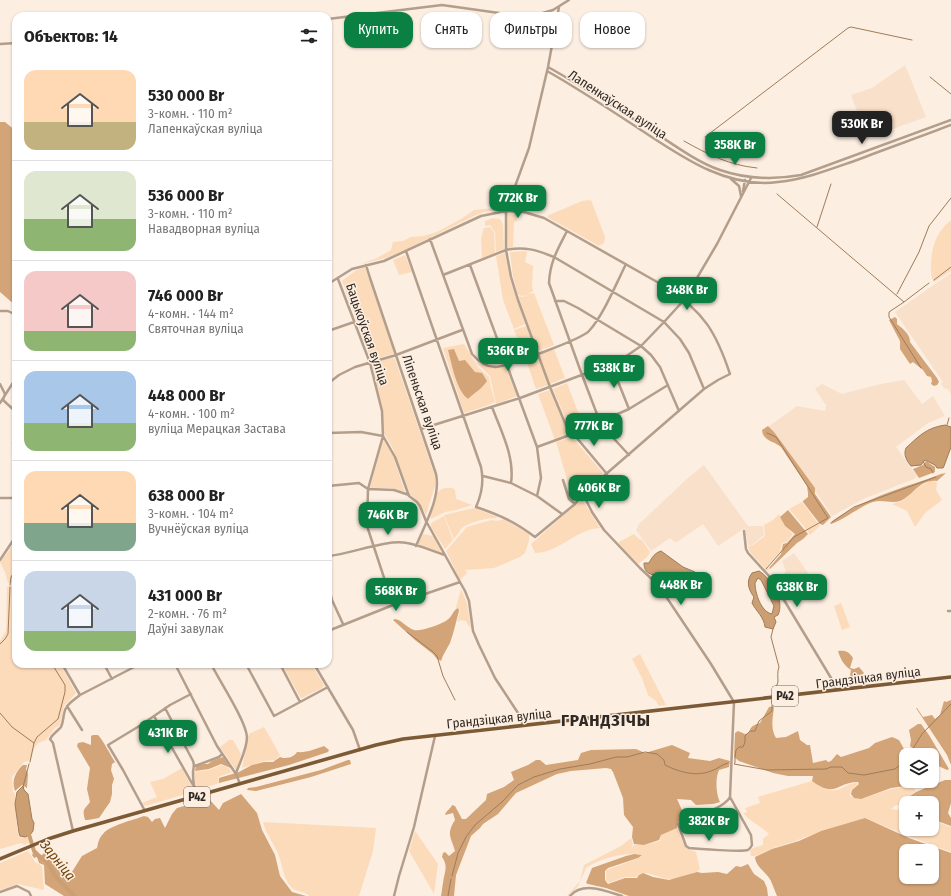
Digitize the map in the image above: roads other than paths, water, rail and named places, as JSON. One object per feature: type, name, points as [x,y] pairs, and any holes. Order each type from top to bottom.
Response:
[{"type":"main road","name":"Грандзіцкая вуліца","points":[[360,750],[393,741],[435,735],[951,677]]},
{"type":"main road","name":"Р42","points":[[0,859],[72,829],[146,811],[360,750]]},
{"type":"street","points":[[332,19],[442,5],[498,13],[522,19],[559,8],[569,0]]},
{"type":"street","points":[[559,8],[548,67],[529,148],[506,211],[506,250],[511,278],[537,354],[570,435],[576,437],[607,474]]},
{"type":"street","points":[[0,44],[12,43]]},
{"type":"street","name":"Лапенкаўская вуліца","points":[[548,67],[576,82],[673,145],[708,165],[720,170],[751,178],[776,178],[800,174],[951,120]]},
{"type":"street","name":"Лапенкаўская вуліца","points":[[547,71],[572,85],[669,148],[707,170],[729,178],[750,182],[777,183],[810,176],[951,125]]},
{"type":"street","points":[[421,429],[520,398],[582,375],[622,359],[641,346],[684,300],[741,198],[746,176]]},
{"type":"street","points":[[729,178],[739,186],[741,198]]},
{"type":"street","points":[[743,192],[751,178]]},
{"type":"street","points":[[332,282],[352,269],[384,261],[481,216],[506,211],[524,212],[544,218],[567,230],[666,287],[684,300],[708,324],[716,336],[730,374],[704,389],[583,494],[575,504],[535,537],[515,523],[476,507],[480,498],[483,476],[480,462],[406,251]]},
{"type":"street","points":[[567,230],[554,257],[550,270],[549,283],[600,422],[629,455]]},
{"type":"street","points":[[430,239],[472,354],[480,362],[492,367],[508,365],[570,341],[588,332],[597,320],[626,264]]},
{"type":"street","points":[[443,275],[506,250],[519,248],[535,250],[554,257],[613,290],[664,322],[680,339],[689,353],[704,389]]},
{"type":"street","name":"Ліпеньская вуліца","points":[[366,265],[438,481],[437,489],[416,546]]},
{"type":"street","points":[[470,265],[538,447],[541,478],[537,496]]},
{"type":"street","name":"Бацькоўская вуліца","points":[[338,279],[370,363],[382,410],[383,436],[368,489],[367,526],[393,605]]},
{"type":"street","points":[[555,301],[564,301],[641,346],[651,355],[660,367],[679,410]]},
{"type":"street","points":[[0,311],[8,311],[12,314]]},
{"type":"street","points":[[332,330],[354,322]]},
{"type":"street","points":[[332,380],[339,375],[462,330]]},
{"type":"street","points":[[611,364],[630,408]]},
{"type":"street","points":[[0,384],[5,394],[3,400]]},
{"type":"street","points":[[0,403],[12,385]]},
{"type":"street","points":[[538,447],[570,435],[630,408],[668,385]]},
{"type":"street","points":[[3,400],[12,408]]},
{"type":"street","points":[[492,407],[512,462],[513,472],[511,483]]},
{"type":"street","points":[[332,433],[361,432],[383,436],[395,457],[409,496]]},
{"type":"street","points":[[483,476],[511,483],[537,496],[562,514]]},
{"type":"street","points":[[563,480],[570,499],[575,504]]},
{"type":"street","points":[[332,486],[359,483],[368,489],[394,490],[409,496],[417,502],[469,601],[473,631],[479,645],[495,678],[518,713],[523,725]]},
{"type":"street","points":[[583,494],[592,512],[604,530],[659,587],[711,664],[734,702],[730,797],[751,835],[752,845],[746,850],[689,848],[686,846],[678,824],[721,806],[730,797]]},
{"type":"street","points":[[0,498],[12,498]]},
{"type":"street","points":[[744,531],[746,549],[748,553],[769,576],[778,590],[831,678],[836,690]]},
{"type":"street","points":[[0,560],[12,542]]},
{"type":"street","points":[[332,556],[341,555],[393,542],[406,543],[445,555]]},
{"type":"street","points":[[332,629],[393,605],[460,582]]},
{"type":"street","points":[[332,600],[342,624]]},
{"type":"street","points":[[64,668],[80,696]]},
{"type":"street","points":[[106,668],[112,679]]},
{"type":"street","points":[[72,829],[53,743],[50,739],[53,733],[60,728],[67,706],[80,696],[133,668]]},
{"type":"street","points":[[177,668],[222,754],[241,784]]},
{"type":"street","points":[[213,668],[246,730],[246,743],[236,774]]},
{"type":"street","points":[[248,668],[274,716],[328,687]]},
{"type":"street","points":[[282,668],[300,702]]},
{"type":"street","points":[[316,668],[353,730],[360,750]]},
{"type":"street","points":[[146,811],[108,745],[165,708],[191,694]]},
{"type":"street","points":[[67,706],[82,730]]},
{"type":"street","points":[[165,708],[195,766],[193,771],[194,786],[197,797]]},
{"type":"street","points":[[154,716],[194,786]]},
{"type":"street","points":[[394,896],[414,827],[435,735]]},
{"type":"street","points":[[195,766],[219,757],[222,754]]},
{"type":"street","points":[[0,892],[17,886],[29,892],[31,896]]},
{"type":"street","points":[[570,896],[578,889],[589,888],[622,896]]},
{"type":"waterway","points":[[705,137],[848,28],[851,27],[912,40]]},
{"type":"waterway","points":[[930,77],[951,94]]},
{"type":"waterway","points":[[684,141],[719,159],[747,167],[757,168]]},
{"type":"waterway","points":[[817,227],[831,184]]},
{"type":"waterway","points":[[777,194],[904,302],[889,312],[889,317],[921,368]]},
{"type":"waterway","points":[[897,294],[919,252],[929,226],[951,198]]},
{"type":"waterway","points":[[934,280],[951,267]]},
{"type":"waterway","points":[[904,302],[929,283]]},
{"type":"waterway","points":[[947,425],[949,418]]},
{"type":"waterway","points":[[766,569],[794,537],[828,518],[776,437],[767,433]]},
{"type":"waterway","points":[[923,461],[926,467],[931,469],[933,473]]},
{"type":"waterway","points":[[832,522],[854,507],[936,477]]},
{"type":"waterway","name":"Зарніца","points":[[10,585],[12,575]]},
{"type":"waterway","name":"Зарніца","points":[[0,644],[8,634],[10,587]]},
{"type":"waterway","points":[[772,695],[778,682],[779,667],[771,637],[773,629]]},
{"type":"waterway","points":[[407,632],[437,656],[443,676],[455,700]]},
{"type":"waterway","points":[[34,743],[37,737],[58,719],[65,692],[65,685],[54,668]]},
{"type":"waterway","points":[[772,700],[772,711],[759,721],[755,731],[750,731],[745,736],[743,747],[739,747],[736,750],[734,764],[767,770],[826,769],[831,767],[842,767],[848,773],[864,775],[895,769],[899,766]]},
{"type":"waterway","points":[[913,748],[922,734],[951,704]]},
{"type":"waterway","name":"Зарніца","points":[[0,713],[12,727],[34,743],[30,762]]},
{"type":"waterway","points":[[452,876],[458,853],[466,837],[475,825],[502,802],[518,785],[534,777],[560,769],[590,764],[616,757],[627,757],[645,752],[657,754],[664,760],[665,765],[676,770],[694,774],[705,773],[728,763]]},
{"type":"waterway","name":"Зарніца","points":[[23,787],[29,764]]},
{"type":"waterway","name":"Зарніца","points":[[28,831],[34,851],[47,861],[55,876],[74,896]]},
{"type":"waterway","points":[[448,896],[451,879]]},
{"type":"district","name":"ГРАНДЗІЧЫ","points":[[606,720]]}]
